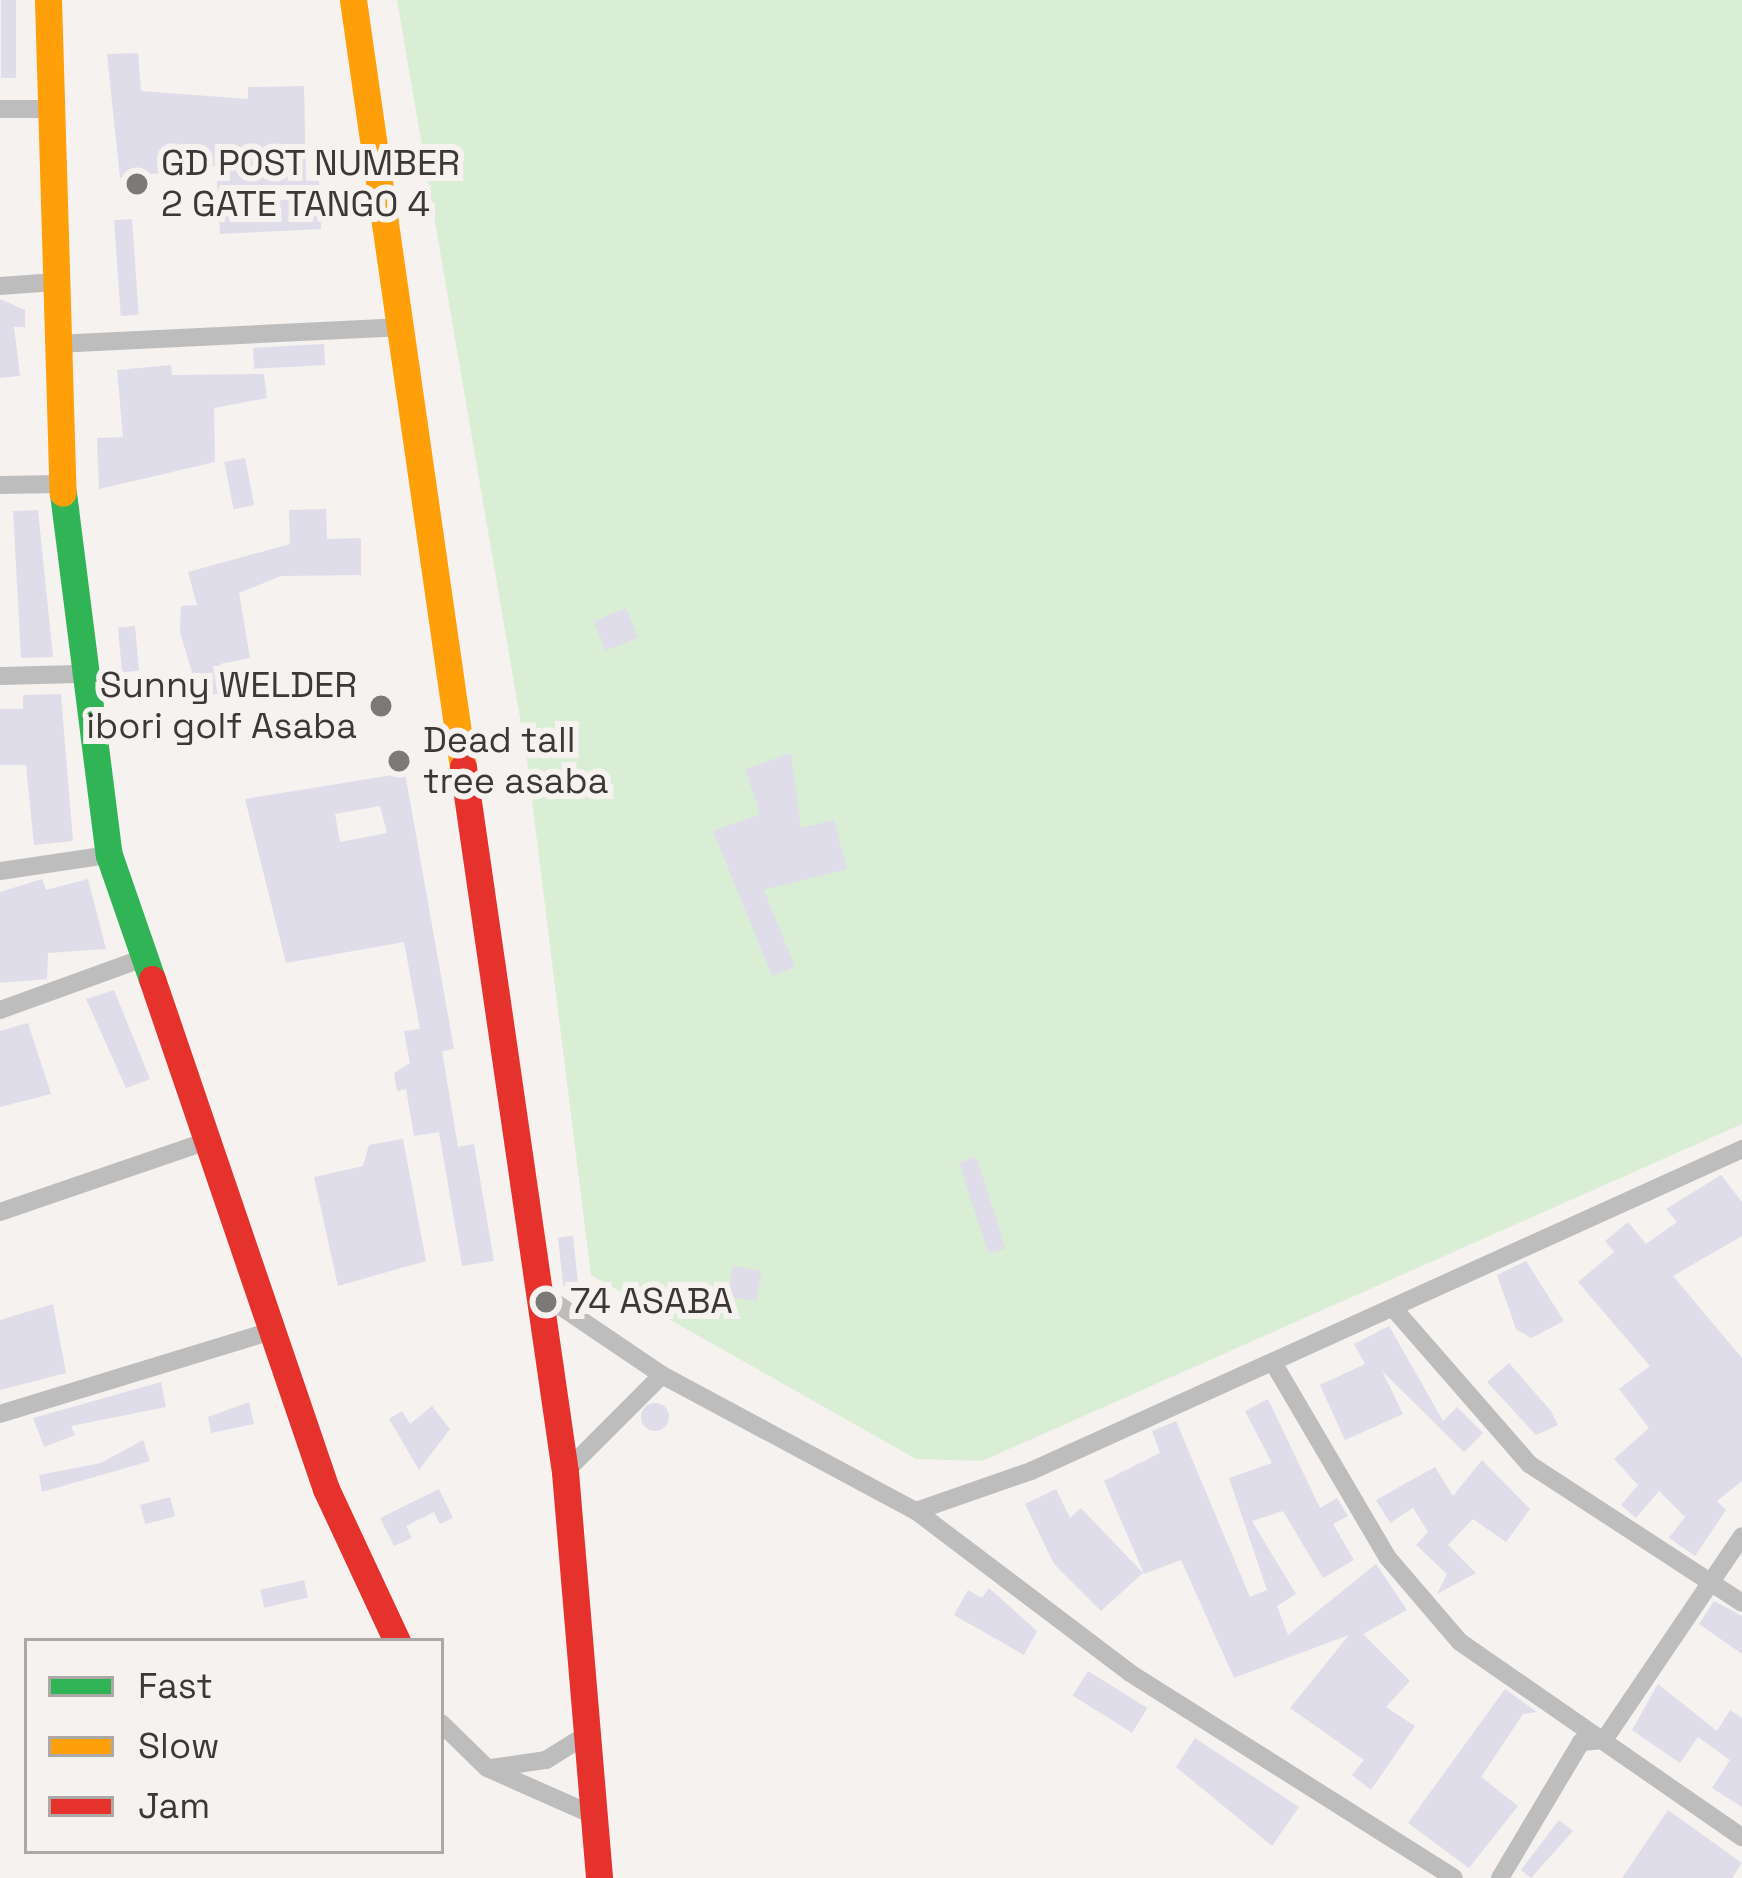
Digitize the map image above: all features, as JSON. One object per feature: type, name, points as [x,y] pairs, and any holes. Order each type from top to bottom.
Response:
[{"type":"main road","points":[[48,0],[62,484],[78,674],[109,855],[269,1332],[396,1638]]},
{"type":"main road","points":[[353,0],[404,327],[535,1289],[565,1472],[591,1732],[598,1873]]},
{"type":"street","points":[[0,109],[49,109]]},
{"type":"street","points":[[0,286],[55,282]]},
{"type":"street","points":[[56,344],[404,327]]},
{"type":"street","points":[[0,484],[62,484]]},
{"type":"street","points":[[0,676],[78,674]]},
{"type":"street","points":[[0,871],[109,855]]},
{"type":"street","points":[[0,1010],[141,959]]},
{"type":"street","points":[[0,1212],[202,1143]]},
{"type":"street","points":[[916,1511],[1274,1364],[1742,1148]]},
{"type":"street","points":[[535,1289],[662,1375],[916,1511],[1130,1672],[1454,1878]]},
{"type":"street","points":[[1394,1309],[1529,1464],[1742,1603]]},
{"type":"street","points":[[0,1414],[269,1332]]},
{"type":"street","points":[[1274,1364],[1426,1606],[1742,1837]]},
{"type":"street","points":[[565,1472],[662,1375]]},
{"type":"street","points":[[1604,1740],[1742,1536]]},
{"type":"street","points":[[444,1726],[488,1768],[593,1815]]},
{"type":"street","points":[[488,1768],[546,1760],[591,1732]]},
{"type":"street","points":[[1500,1878],[1581,1742],[1604,1740]]},
{"type":"green space","points":[[397,0],[1742,0],[1742,1124],[982,1461],[916,1459],[591,1275],[526,753]]},
{"type":"building","points":[[1,0],[16,0],[16,78],[1,78]]},
{"type":"building","points":[[138,53],[141,91],[248,99],[248,87],[304,86],[306,181],[319,180],[321,229],[220,234],[216,166],[120,178],[107,54]]},
{"type":"building","points":[[132,219],[139,315],[121,316],[114,220]]},
{"type":"building","points":[[0,299],[25,310],[25,327],[14,327],[20,376],[0,378]]},
{"type":"building","points":[[324,344],[325,365],[254,369],[253,348]]},
{"type":"building","points":[[171,365],[172,375],[264,374],[267,398],[214,408],[215,462],[99,489],[97,438],[123,437],[117,370]]},
{"type":"building","points":[[245,458],[254,505],[234,509],[224,462]]},
{"type":"building","points":[[326,509],[327,539],[361,538],[361,575],[281,576],[239,593],[250,658],[220,664],[224,693],[172,700],[170,685],[195,682],[180,632],[181,606],[197,605],[188,572],[290,544],[289,510]]},
{"type":"building","points":[[38,510],[53,657],[21,658],[13,511]]},
{"type":"building","points":[[626,608],[638,638],[606,651],[594,621]]},
{"type":"building","points":[[135,626],[139,671],[122,672],[118,627]]},
{"type":"building","points":[[61,694],[73,841],[34,845],[26,765],[0,765],[0,709],[23,709],[23,695]]},
{"type":"building","points":[[791,753],[801,828],[834,820],[847,869],[764,890],[795,967],[772,976],[713,831],[760,814],[745,769]]},
{"type":"building","points":[[405,773],[454,1049],[442,1051],[458,1147],[474,1144],[494,1261],[462,1266],[439,1132],[414,1136],[406,1089],[397,1091],[394,1073],[410,1063],[404,1031],[420,1029],[404,942],[286,963],[245,799]],"holes":[[[380,806],[387,833],[340,842],[335,814]]]},
{"type":"building","points":[[42,879],[46,890],[88,879],[106,949],[48,953],[47,979],[0,983],[0,892]]},
{"type":"building","points":[[114,990],[150,1079],[126,1088],[86,999]]},
{"type":"building","points":[[28,1023],[51,1094],[0,1107],[0,1031]]},
{"type":"building","points":[[403,1139],[426,1261],[338,1286],[314,1177],[363,1166],[369,1145]]},
{"type":"building","points":[[976,1157],[1006,1248],[989,1254],[959,1163]]},
{"type":"building","points":[[1721,1175],[1742,1202],[1742,1236],[1673,1276],[1742,1358],[1742,1481],[1717,1501],[1726,1510],[1695,1556],[1669,1538],[1685,1517],[1659,1491],[1636,1518],[1621,1505],[1638,1485],[1614,1459],[1649,1428],[1619,1389],[1650,1366],[1578,1282],[1614,1252],[1605,1241],[1628,1222],[1646,1244],[1677,1222],[1666,1209]]},
{"type":"building","points":[[573,1236],[578,1285],[563,1286],[558,1238]]},
{"type":"building","points":[[1526,1261],[1564,1321],[1531,1338],[1516,1329],[1497,1275]]},
{"type":"building","points":[[733,1266],[762,1271],[756,1302],[728,1297]]},
{"type":"building","points":[[53,1304],[66,1373],[0,1390],[0,1320]]},
{"type":"building","points":[[1389,1326],[1443,1421],[1457,1407],[1483,1433],[1464,1452],[1382,1371],[1403,1414],[1345,1440],[1320,1385],[1365,1364],[1354,1344]]},
{"type":"building","points":[[1509,1363],[1558,1425],[1536,1435],[1487,1382]]},
{"type":"building","points":[[161,1382],[166,1407],[71,1426],[75,1435],[44,1447],[33,1418]]},
{"type":"building","points":[[1268,1399],[1320,1508],[1337,1498],[1348,1516],[1333,1524],[1354,1560],[1323,1578],[1283,1511],[1252,1521],[1296,1594],[1277,1606],[1288,1635],[1376,1564],[1407,1610],[1363,1634],[1410,1681],[1386,1707],[1415,1726],[1371,1790],[1352,1775],[1364,1760],[1290,1708],[1349,1635],[1234,1678],[1181,1560],[1144,1574],[1104,1481],[1160,1453],[1152,1431],[1176,1421],[1250,1597],[1267,1590],[1229,1478],[1272,1463],[1245,1411]]},
{"type":"building","points":[[249,1402],[254,1424],[211,1433],[208,1417]]},
{"type":"building","points":[[655,1403],[665,1407],[669,1417],[665,1427],[655,1431],[645,1427],[641,1417],[645,1407]]},
{"type":"building","points":[[432,1406],[450,1429],[419,1470],[389,1419],[402,1411],[410,1424]]},
{"type":"building","points":[[143,1440],[150,1461],[42,1492],[39,1475],[101,1463]]},
{"type":"building","points":[[1482,1460],[1530,1509],[1506,1542],[1473,1519],[1448,1545],[1476,1573],[1437,1594],[1447,1574],[1416,1545],[1428,1532],[1413,1508],[1390,1523],[1376,1500],[1435,1467],[1453,1496]]},
{"type":"building","points":[[439,1489],[453,1518],[440,1524],[434,1512],[406,1526],[412,1538],[394,1546],[380,1518]]},
{"type":"building","points":[[1056,1489],[1070,1518],[1081,1508],[1143,1573],[1101,1611],[1054,1564],[1025,1504]]},
{"type":"building","points":[[170,1497],[175,1516],[145,1524],[140,1505]]},
{"type":"building","points":[[304,1580],[308,1598],[264,1608],[260,1590]]},
{"type":"building","points":[[989,1588],[1037,1631],[1024,1655],[954,1615],[968,1590],[982,1598]]},
{"type":"building","points":[[1714,1601],[1742,1616],[1742,1654],[1699,1624]]},
{"type":"building","points":[[1088,1671],[1147,1708],[1132,1733],[1073,1696]]},
{"type":"building","points":[[1658,1684],[1717,1731],[1730,1710],[1742,1718],[1742,1807],[1712,1788],[1730,1760],[1698,1737],[1680,1763],[1632,1730]]},
{"type":"building","points":[[1505,1689],[1537,1712],[1523,1714],[1481,1777],[1518,1806],[1469,1868],[1408,1823]]},
{"type":"building","points":[[1195,1738],[1299,1807],[1272,1846],[1176,1767]]},
{"type":"building","points":[[1668,1810],[1742,1863],[1732,1878],[1622,1878]]},
{"type":"building","points":[[1559,1820],[1573,1831],[1531,1878],[1521,1870]]},
{"type":"traffic: fast","points":[[63,493],[109,855],[152,979]]},
{"type":"traffic: slow","points":[[48,0],[63,493]]},
{"type":"traffic: slow","points":[[353,0],[463,767]]},
{"type":"traffic: jam","points":[[463,767],[565,1472],[599,1878]]},
{"type":"traffic: jam","points":[[152,979],[326,1489],[396,1638]]},
{"type":"place","name":"GD POST NUMBER 2 GATE TANGO 4","points":[[137,184]]},
{"type":"place","name":"Sunny WELDER ibori golf Asaba","points":[[381,706]]},
{"type":"place","name":"Dead tall tree asaba","points":[[399,761]]},
{"type":"place","name":"74 ASABA","points":[[546,1302]]}]
